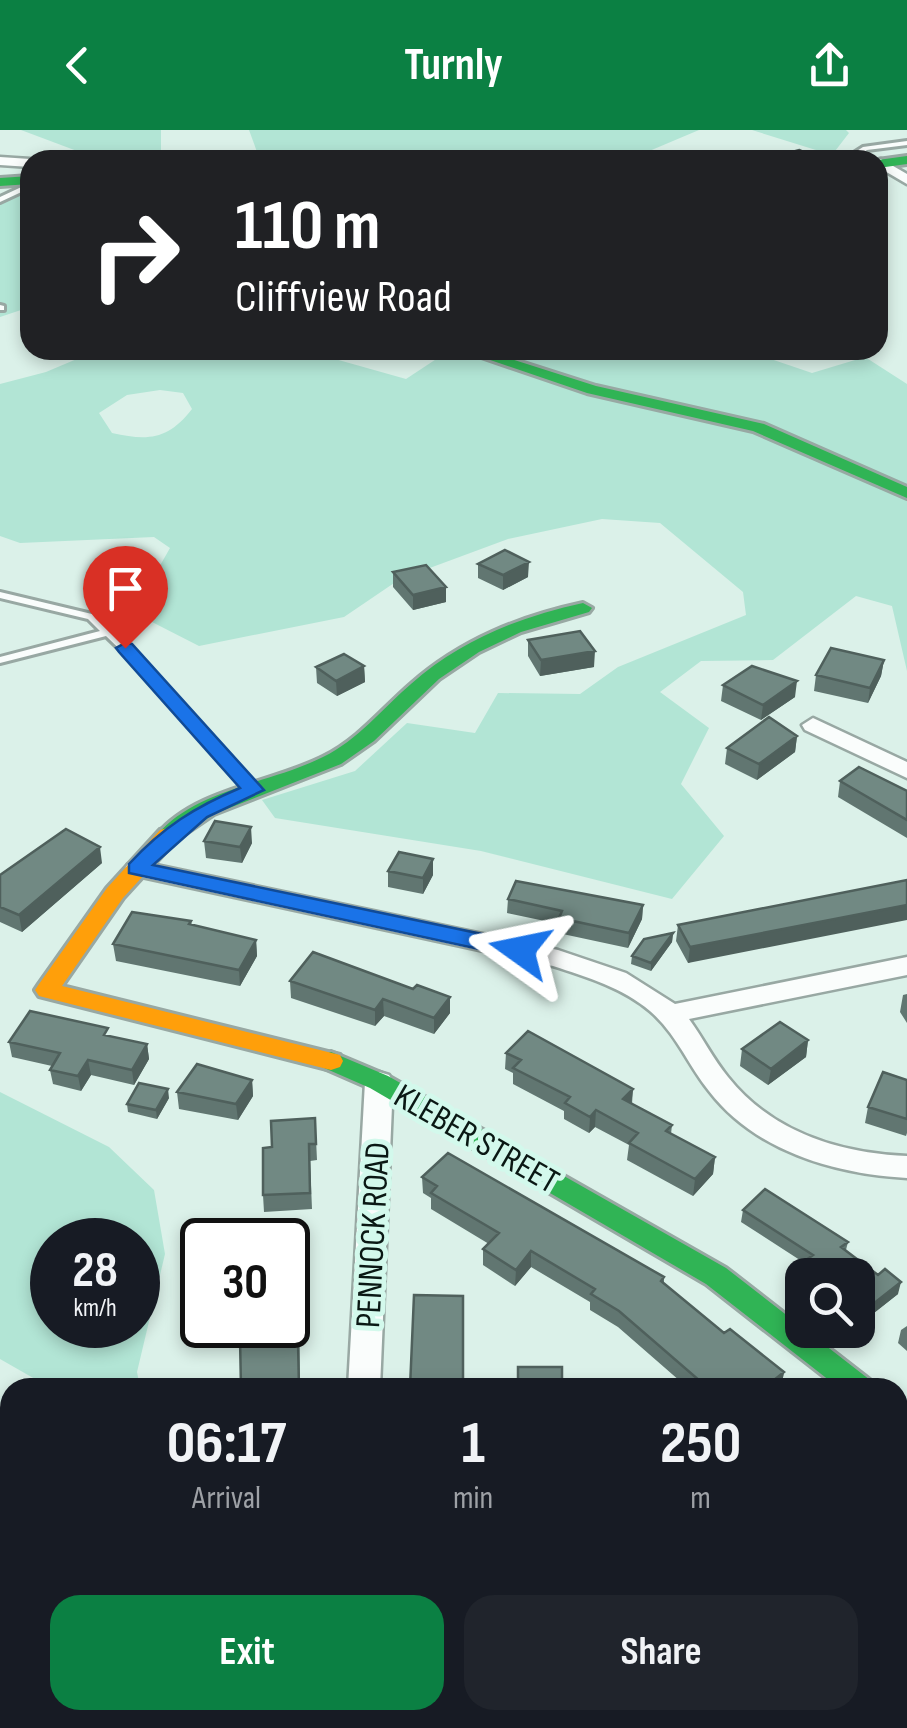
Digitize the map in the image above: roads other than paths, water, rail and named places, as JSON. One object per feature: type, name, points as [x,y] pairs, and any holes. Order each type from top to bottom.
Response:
[{"type":"street","points":[[499,360],[592,390],[758,427],[907,493]]},
{"type":"street","points":[[137,868],[166,838],[200,812],[327,764],[355,747],[446,663],[475,645],[551,613],[584,608]]},
{"type":"street","points":[[813,725],[907,771]]},
{"type":"street","points":[[137,868],[558,958],[649,996],[670,1014],[722,1088],[761,1124],[856,1165],[907,1168]]},
{"type":"street","name":"KLEBER STREET","points":[[137,868],[47,990],[315,1054],[379,1082],[716,1276],[847,1378]]},
{"type":"street","points":[[670,1014],[907,966]]},
{"type":"street","name":"PENNOCK ROAD","points":[[364,1378],[379,1082]]},
{"type":"lane","points":[[0,595],[66,608],[92,618],[254,790]]},
{"type":"lane","points":[[0,660],[108,632]]}]
